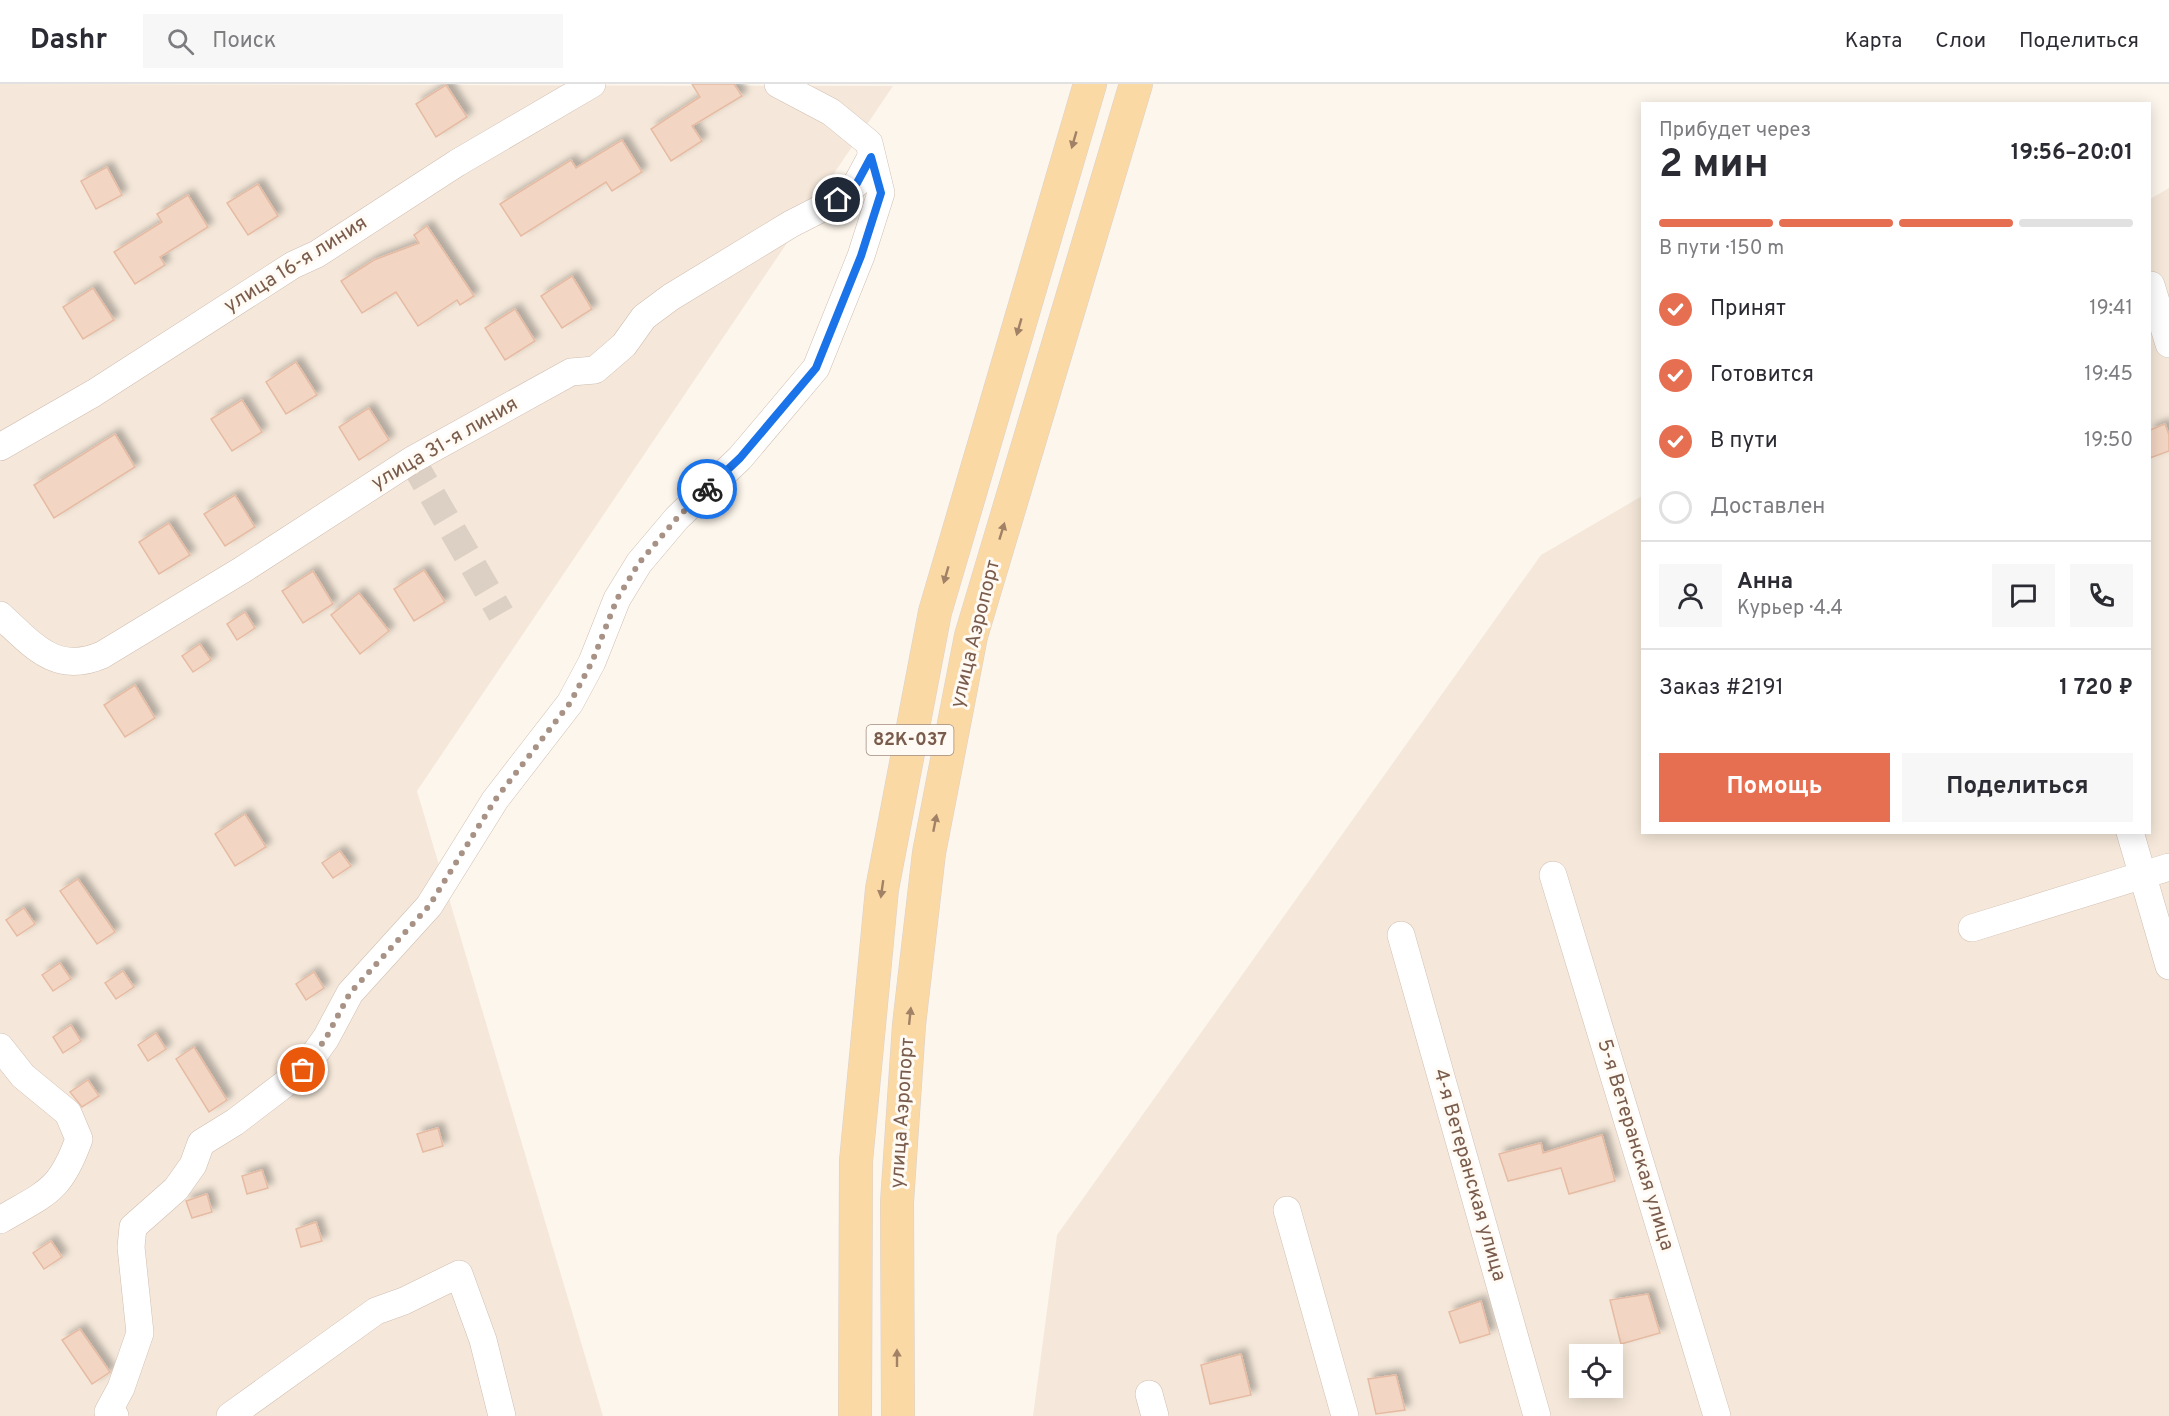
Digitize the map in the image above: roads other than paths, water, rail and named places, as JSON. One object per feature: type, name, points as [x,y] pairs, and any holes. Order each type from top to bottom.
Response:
[{"type":"main road","name":"улица Аэропорт","points":[[855,1416],[856,1161],[882,889],[935,612],[1090,84]]},
{"type":"main road","name":"улица Аэропорт","points":[[898,1416],[897,1202],[909,1024],[929,853],[970,636],[1136,84]]},
{"type":"street","name":"улица 16-я линия","points":[[0,447],[94,393],[293,265],[317,254],[457,163],[592,84]]},
{"type":"street","points":[[109,1415],[140,1333],[131,1247],[134,1227],[176,1189],[193,1165],[201,1143],[235,1122],[303,1070],[326,1038],[350,993],[429,906],[495,800],[570,703],[592,662],[617,599],[639,563],[677,518],[740,458],[816,368],[861,256],[881,193],[869,143],[858,131],[831,112],[778,84]]},
{"type":"street","name":"улица 31-я линия","points":[[0,615],[52,659],[68,663],[86,662],[102,655],[242,570],[412,460],[571,372],[595,370],[624,345],[644,317],[671,297],[791,224],[838,200],[857,183],[871,157]]},
{"type":"street","points":[[2151,285],[2169,344]]},
{"type":"street","points":[[2131,834],[2169,966]]},
{"type":"street","points":[[1972,928],[2169,867]]},
{"type":"street","name":"5-я Ветеранская улица","points":[[1553,875],[1717,1416]]},
{"type":"street","name":"4-я Ветеранская улица","points":[[1401,934],[1536,1416]]},
{"type":"street","points":[[0,1047],[24,1076],[68,1113],[79,1139],[71,1161],[55,1188],[0,1220]]},
{"type":"street","points":[[1287,1210],[1345,1416]]},
{"type":"street","points":[[230,1416],[376,1311],[404,1301],[459,1275],[483,1340],[502,1416]]},
{"type":"tunnel","points":[[412,460],[501,614]]}]
